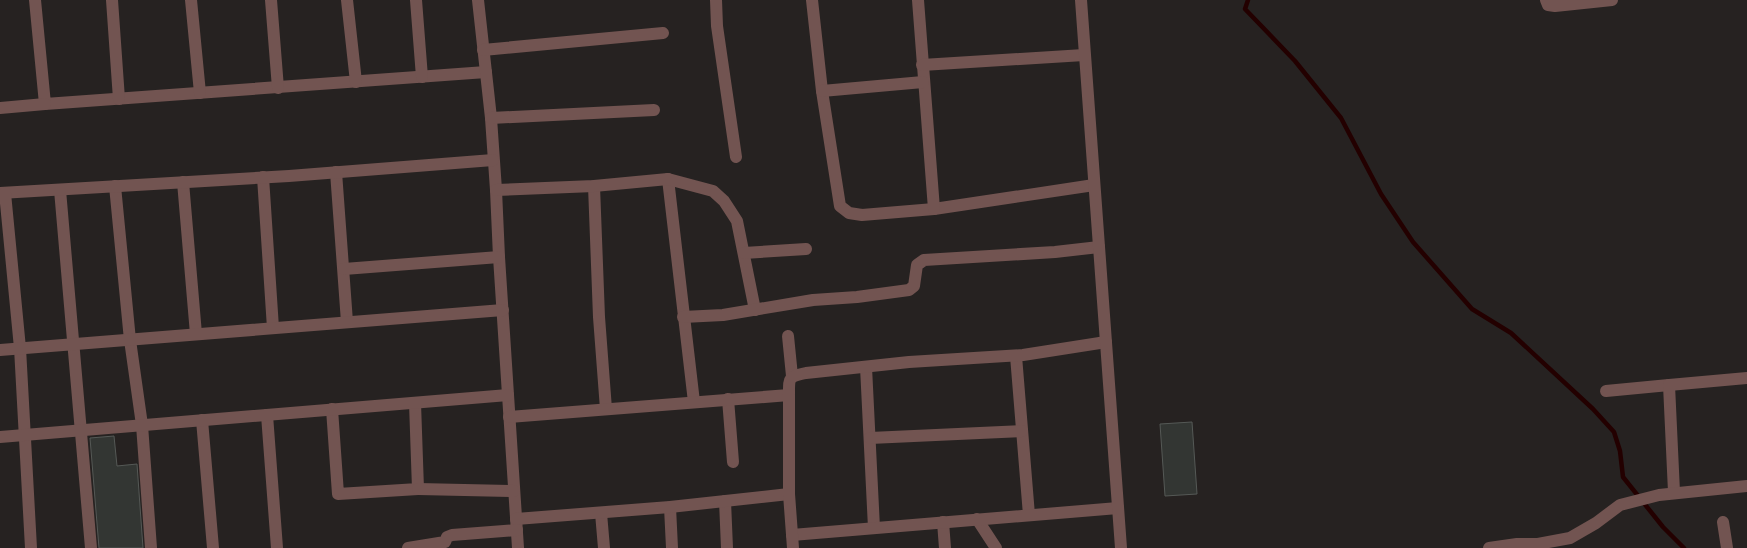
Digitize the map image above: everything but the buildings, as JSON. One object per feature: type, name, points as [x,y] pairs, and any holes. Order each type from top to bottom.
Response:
[{"type":"street","points":[[35,0],[46,104]]},
{"type":"street","points":[[112,0],[120,99]]},
{"type":"street","points":[[192,0],[200,93]]},
{"type":"street","points":[[271,0],[278,88]]},
{"type":"street","points":[[347,0],[356,82]]},
{"type":"street","points":[[416,0],[422,77]]},
{"type":"street","points":[[478,0],[491,118],[518,548]]},
{"type":"street","points":[[716,0],[717,26],[736,157]]},
{"type":"street","points":[[812,0],[822,91],[840,206],[849,213],[862,215],[934,209],[1094,185]]},
{"type":"street","points":[[918,0],[934,209]]},
{"type":"street","points":[[1081,0],[1121,548]]},
{"type":"street","points":[[1546,0],[1548,5],[1555,6],[1612,0]]},
{"type":"street","points":[[482,50],[663,33]]},
{"type":"street","points":[[922,65],[1084,56]]},
{"type":"street","points":[[0,108],[486,72]]},
{"type":"street","points":[[822,91],[923,82]]},
{"type":"street","points":[[491,118],[654,110]]},
{"type":"street","points":[[31,548],[20,348],[2,193],[263,177],[493,160]]},
{"type":"street","points":[[336,172],[347,322]]},
{"type":"street","points":[[263,177],[273,328]]},
{"type":"street","points":[[496,190],[594,186],[668,179],[713,191],[724,200],[737,221],[754,310]]},
{"type":"street","points":[[668,179],[694,402]]},
{"type":"street","points":[[183,182],[196,334]]},
{"type":"street","points":[[115,186],[130,340],[142,425],[151,548]]},
{"type":"street","points":[[594,186],[599,317],[606,409]]},
{"type":"street","points":[[60,190],[91,548]]},
{"type":"street","points":[[683,317],[723,315],[813,300],[857,297],[909,290],[914,286],[917,265],[924,260],[1055,252],[1099,247]]},
{"type":"street","points":[[744,253],[806,249]]},
{"type":"street","points":[[344,269],[499,257]]},
{"type":"street","points":[[0,350],[503,310]]},
{"type":"street","points":[[788,336],[792,376],[789,380],[788,395],[789,494],[793,548]]},
{"type":"street","points":[[792,376],[866,367],[1016,356],[1106,342]]},
{"type":"street","points":[[1016,356],[1029,515]]},
{"type":"street","points":[[866,367],[874,528]]},
{"type":"street","points":[[1606,391],[1747,378]]},
{"type":"street","points":[[1669,385],[1674,492]]},
{"type":"street","points":[[0,437],[508,395]]},
{"type":"street","points":[[509,417],[788,395]]},
{"type":"street","points":[[728,399],[733,462]]},
{"type":"street","points":[[415,403],[418,489]]},
{"type":"street","points":[[332,410],[338,494],[418,489],[514,491]]},
{"type":"street","points":[[267,415],[277,548]]},
{"type":"street","points":[[202,420],[213,548]]},
{"type":"street","points":[[870,438],[1022,431]]},
{"type":"street","points":[[1489,548],[1517,544],[1539,546],[1570,538],[1596,523],[1620,505],[1637,500],[1674,492],[1747,486]]},
{"type":"street","points":[[408,548],[440,544],[452,535],[516,524],[601,513],[789,494]]},
{"type":"street","points":[[725,501],[727,548]]},
{"type":"street","points":[[670,507],[672,548]]},
{"type":"street","points":[[792,535],[1118,508]]},
{"type":"street","points":[[601,513],[604,548]]},
{"type":"street","points":[[977,519],[996,548]]},
{"type":"street","points":[[943,522],[945,548]]},
{"type":"street","points":[[1723,522],[1727,548]]},
{"type":"waterway","points":[[1248,0],[1245,9],[1295,61],[1341,118],[1381,194],[1413,242],[1472,309],[1511,333],[1593,409],[1614,432],[1620,451],[1623,477],[1663,527],[1684,548]]}]
